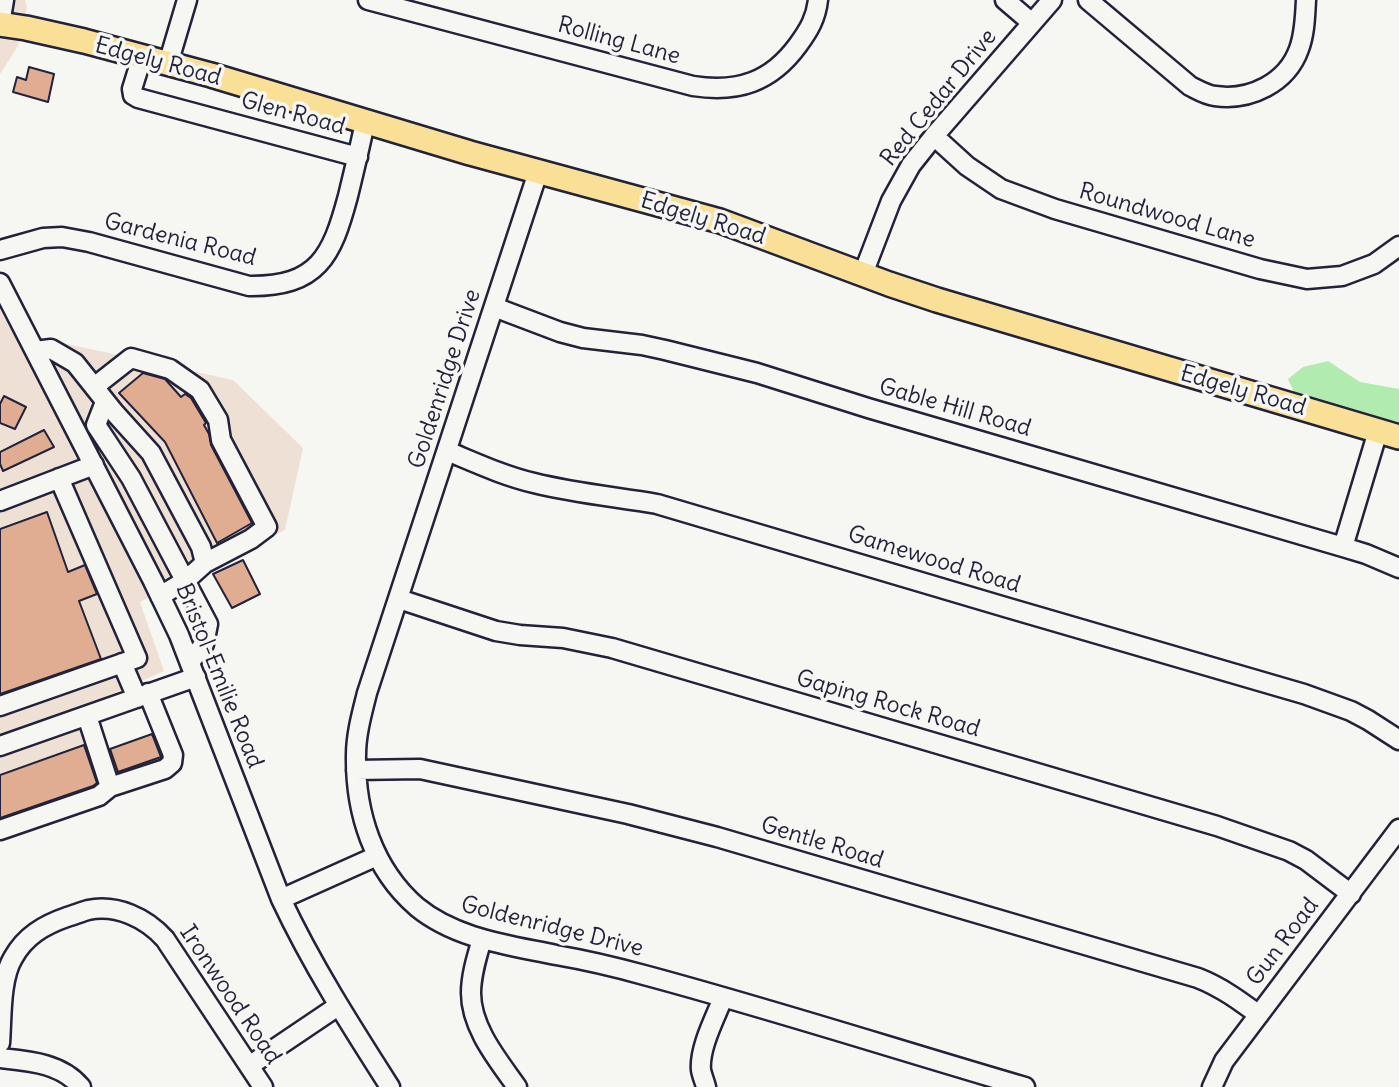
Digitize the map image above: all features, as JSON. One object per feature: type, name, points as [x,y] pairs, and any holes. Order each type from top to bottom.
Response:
[{"type":"main road","name":"Edgely Road","points":[[0,24],[26,28],[168,64],[538,172],[720,221],[937,300],[1389,434]]},
{"type":"street","points":[[0,24],[4,0]]},
{"type":"street","points":[[168,64],[187,0]]},
{"type":"street","name":"Rolling Lane","points":[[368,0],[693,86],[719,89],[743,86],[758,80],[784,63],[811,26],[818,0]]},
{"type":"street","points":[[1005,0],[1032,23]]},
{"type":"street","name":"Red Cedar Drive","points":[[863,274],[895,190],[911,165],[1052,0]]},
{"type":"street","points":[[1088,0],[1190,86],[1214,96],[1234,97],[1262,90],[1286,71],[1300,47],[1306,0]]},
{"type":"street","name":"Glen Road","points":[[142,57],[132,89],[133,95],[138,98],[358,157]]},
{"type":"street","name":"Gardenia Road","points":[[0,250],[43,238],[62,237],[249,286],[267,286],[300,278],[322,260],[330,248],[342,218],[365,122]]},
{"type":"street","name":"Roundwood Lane","points":[[934,135],[967,166],[1000,189],[1055,209],[1259,269],[1307,279],[1342,276],[1374,264],[1399,246]]},
{"type":"street","name":"Goldenridge Drive","points":[[538,172],[367,693],[359,727],[356,754],[359,801],[364,825],[384,870],[417,907],[444,924],[482,939],[642,975],[997,1083],[1025,1087]]},
{"type":"street","name":"Bristol-Emilie Road","points":[[0,283],[174,624],[281,899],[314,965],[390,1087]]},
{"type":"street","name":"Gable Hill Road","points":[[494,307],[583,338],[642,345],[757,373],[1343,547],[1399,568]]},
{"type":"street","points":[[35,351],[51,349],[75,363],[151,453],[201,547],[205,564]]},
{"type":"street","points":[[0,746],[143,696],[193,669],[204,644],[208,624],[201,609],[185,582],[131,478],[96,425],[100,394],[131,358],[170,369],[200,390],[218,421],[221,440],[267,527],[251,539],[205,564],[185,582],[160,596]]},
{"type":"street","points":[[1343,547],[1389,434]]},
{"type":"street","name":"Gamewood Road","points":[[447,451],[534,483],[657,504],[1304,694],[1351,711],[1399,740]]},
{"type":"street","points":[[0,501],[94,464]]},
{"type":"street","points":[[0,706],[137,658],[59,478]]},
{"type":"street","points":[[137,548],[162,535]]},
{"type":"street","name":"Gaping Rock Road","points":[[399,599],[496,631],[562,638],[612,648],[1217,826],[1289,851],[1306,860],[1350,894]]},
{"type":"street","points":[[174,624],[201,609]]},
{"type":"street","points":[[0,830],[99,796],[110,787],[165,769],[172,763],[173,755],[143,696],[122,663]]},
{"type":"street","points":[[87,716],[110,787]]},
{"type":"street","name":"Gentle Road","points":[[356,770],[407,768],[450,775],[628,814],[717,837],[1198,978],[1212,983],[1259,1015]]},
{"type":"street","name":"Gun Road","points":[[1212,1087],[1224,1061],[1399,829]]},
{"type":"street","points":[[281,899],[377,856]]},
{"type":"street","name":"Ironwood Road","points":[[0,1043],[7,972],[20,946],[48,924],[88,910],[116,910],[149,924],[165,939],[263,1087]]},
{"type":"street","points":[[482,939],[472,975],[472,1002],[480,1028],[517,1087]]},
{"type":"street","points":[[706,1087],[701,1070],[702,1056],[707,1035],[723,998]]},
{"type":"street","points":[[249,1066],[338,1006]]},
{"type":"street","points":[[0,1058],[34,1061],[52,1066],[67,1074],[81,1087]]},
{"type":"shaded area","points":[[0,0],[25,0],[27,7],[18,46],[0,74]]},
{"type":"shaded area","points":[[0,310],[12,332],[233,380],[303,448],[285,530],[140,602],[164,671],[81,708],[111,797],[0,836]]},
{"type":"green space","points":[[1328,361],[1360,382],[1399,389],[1399,427],[1294,392],[1288,379],[1303,367]]},
{"type":"building","points":[[29,67],[54,74],[48,102],[13,92],[17,77],[26,80]]},
{"type":"building","points":[[143,373],[165,379],[181,397],[185,394],[191,398],[206,423],[204,425],[211,445],[252,523],[217,543],[165,442],[119,393]]},
{"type":"building","points":[[4,396],[26,407],[15,429],[0,423],[0,404]]},
{"type":"building","points":[[44,430],[54,447],[3,471],[0,452]]},
{"type":"building","points":[[47,512],[68,572],[85,565],[97,594],[79,601],[101,659],[0,694],[0,529]]},
{"type":"building","points":[[243,560],[260,594],[232,608],[213,574]]},
{"type":"building","points":[[152,734],[161,757],[118,772],[110,749]]},
{"type":"building","points":[[84,745],[97,783],[0,818],[0,775]]}]
